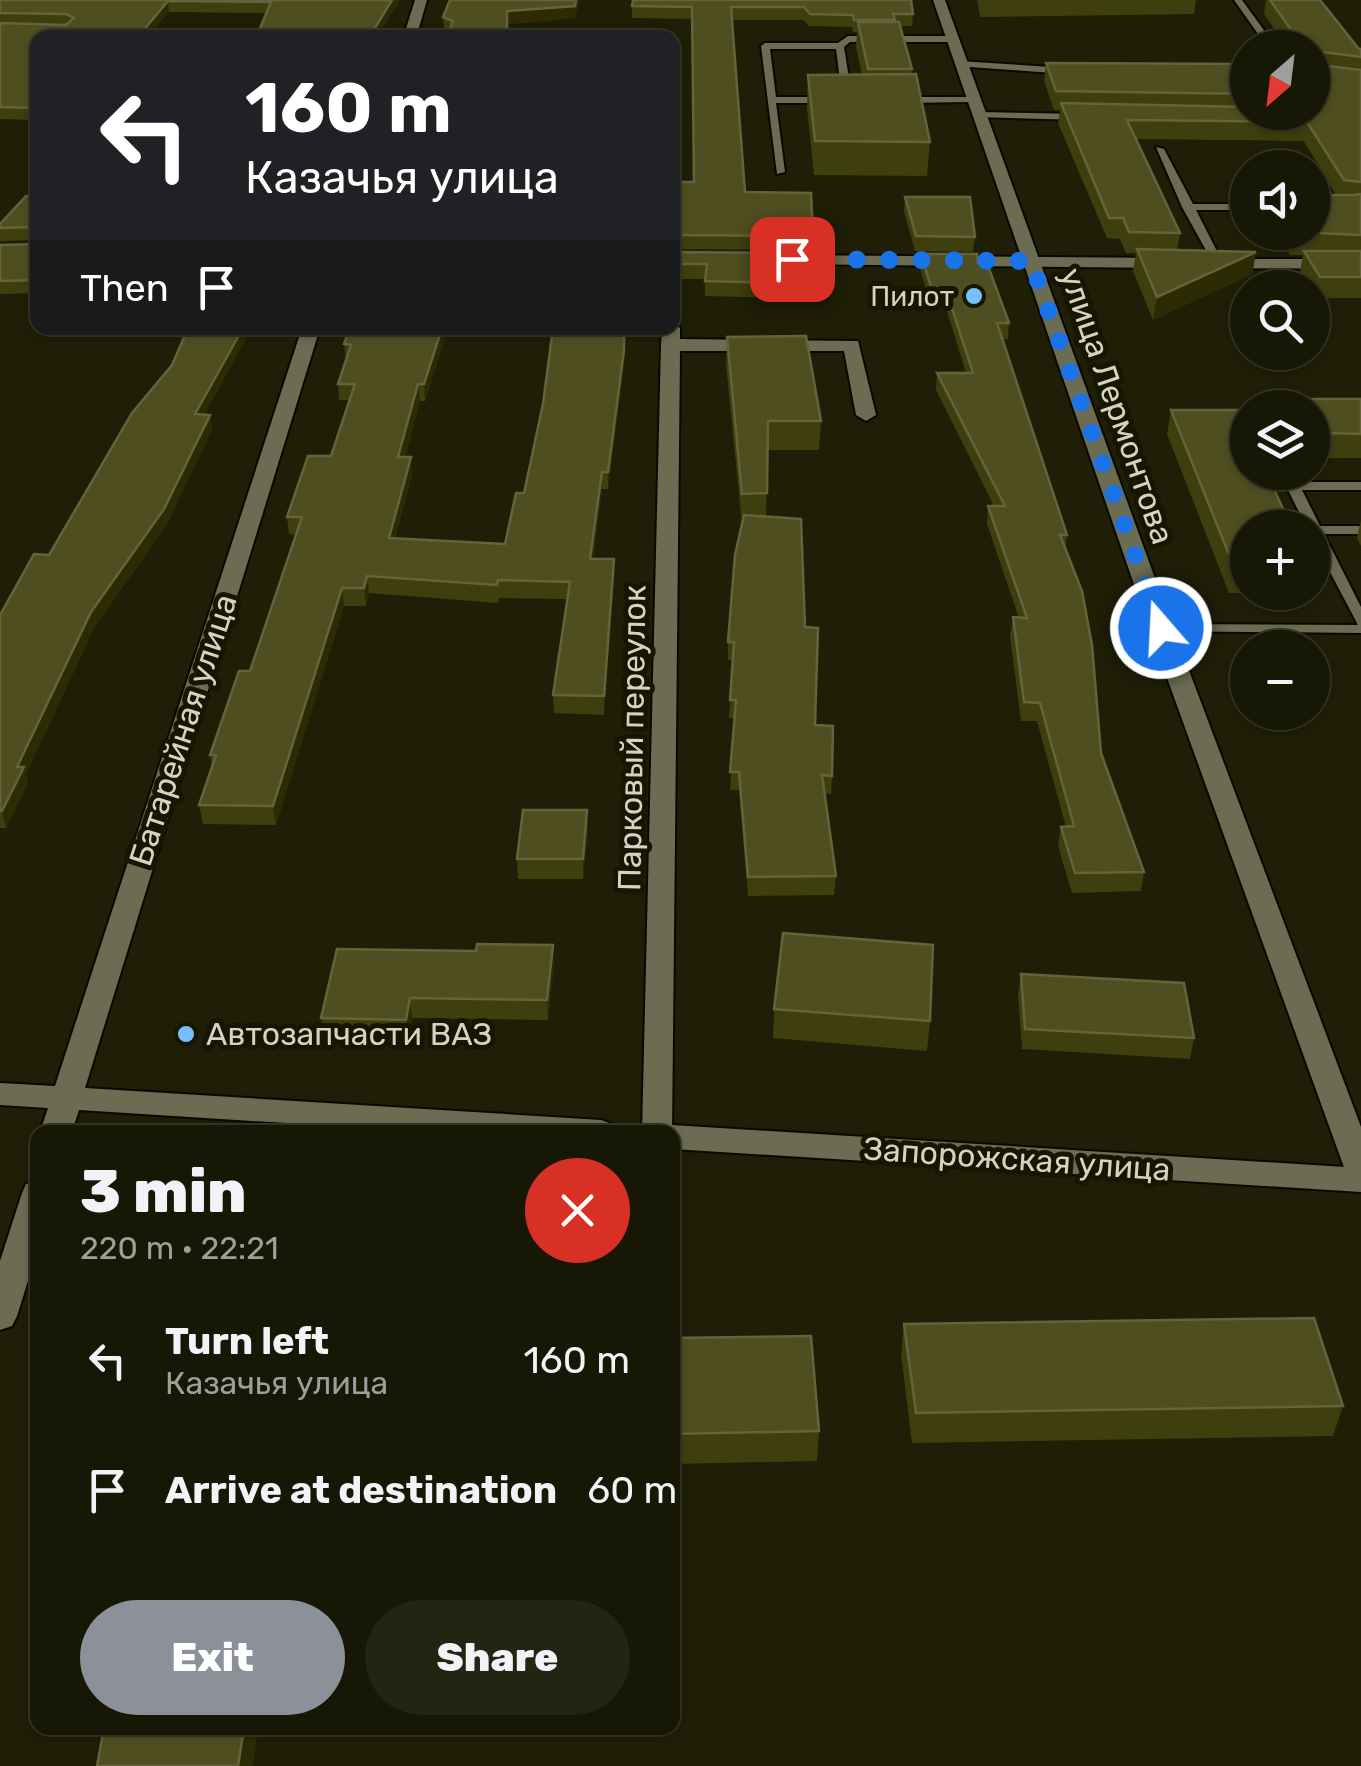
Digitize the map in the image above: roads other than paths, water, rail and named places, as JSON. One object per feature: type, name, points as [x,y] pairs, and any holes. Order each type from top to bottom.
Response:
[{"type":"street","points":[[411,30],[422,0]]},
{"type":"street","name":"улица Лермонтова","points":[[939,0],[1161,628],[1361,1170]]},
{"type":"street","points":[[752,258],[1361,264]]},
{"type":"street","name":"Батарейная улица","points":[[58,1125],[309,335]]},
{"type":"street","name":"Парковый переулок","points":[[658,1125],[670,336],[852,345],[866,415]]},
{"type":"street","points":[[0,1094],[493,1125]]},
{"type":"street","name":"Запорожская улица","points":[[680,1137],[1361,1180]]},
{"type":"street","points":[[0,1316],[30,1220]]},
{"type":"lane","points":[[1238,0],[1260,30]]},
{"type":"lane","points":[[780,172],[765,46],[840,46],[848,39],[950,39]]},
{"type":"lane","points":[[840,46],[848,100]]},
{"type":"lane","points":[[959,64],[1072,72]]},
{"type":"lane","points":[[770,100],[866,100]]},
{"type":"lane","points":[[883,100],[1096,117]]},
{"type":"lane","points":[[1159,149],[1188,207],[1199,263]]},
{"type":"lane","points":[[1188,207],[1230,207]]},
{"type":"lane","points":[[1304,510],[1292,486],[1361,486]]},
{"type":"lane","points":[[1330,530],[1361,530]]},
{"type":"lane","points":[[1330,561],[1361,622]]},
{"type":"lane","points":[[1161,628],[1361,629]]},
{"type":"place","name":"Пилот","points":[[974,296]]},
{"type":"place","name":"Автозапчасти ВАЗ","points":[[186,1034]]}]
